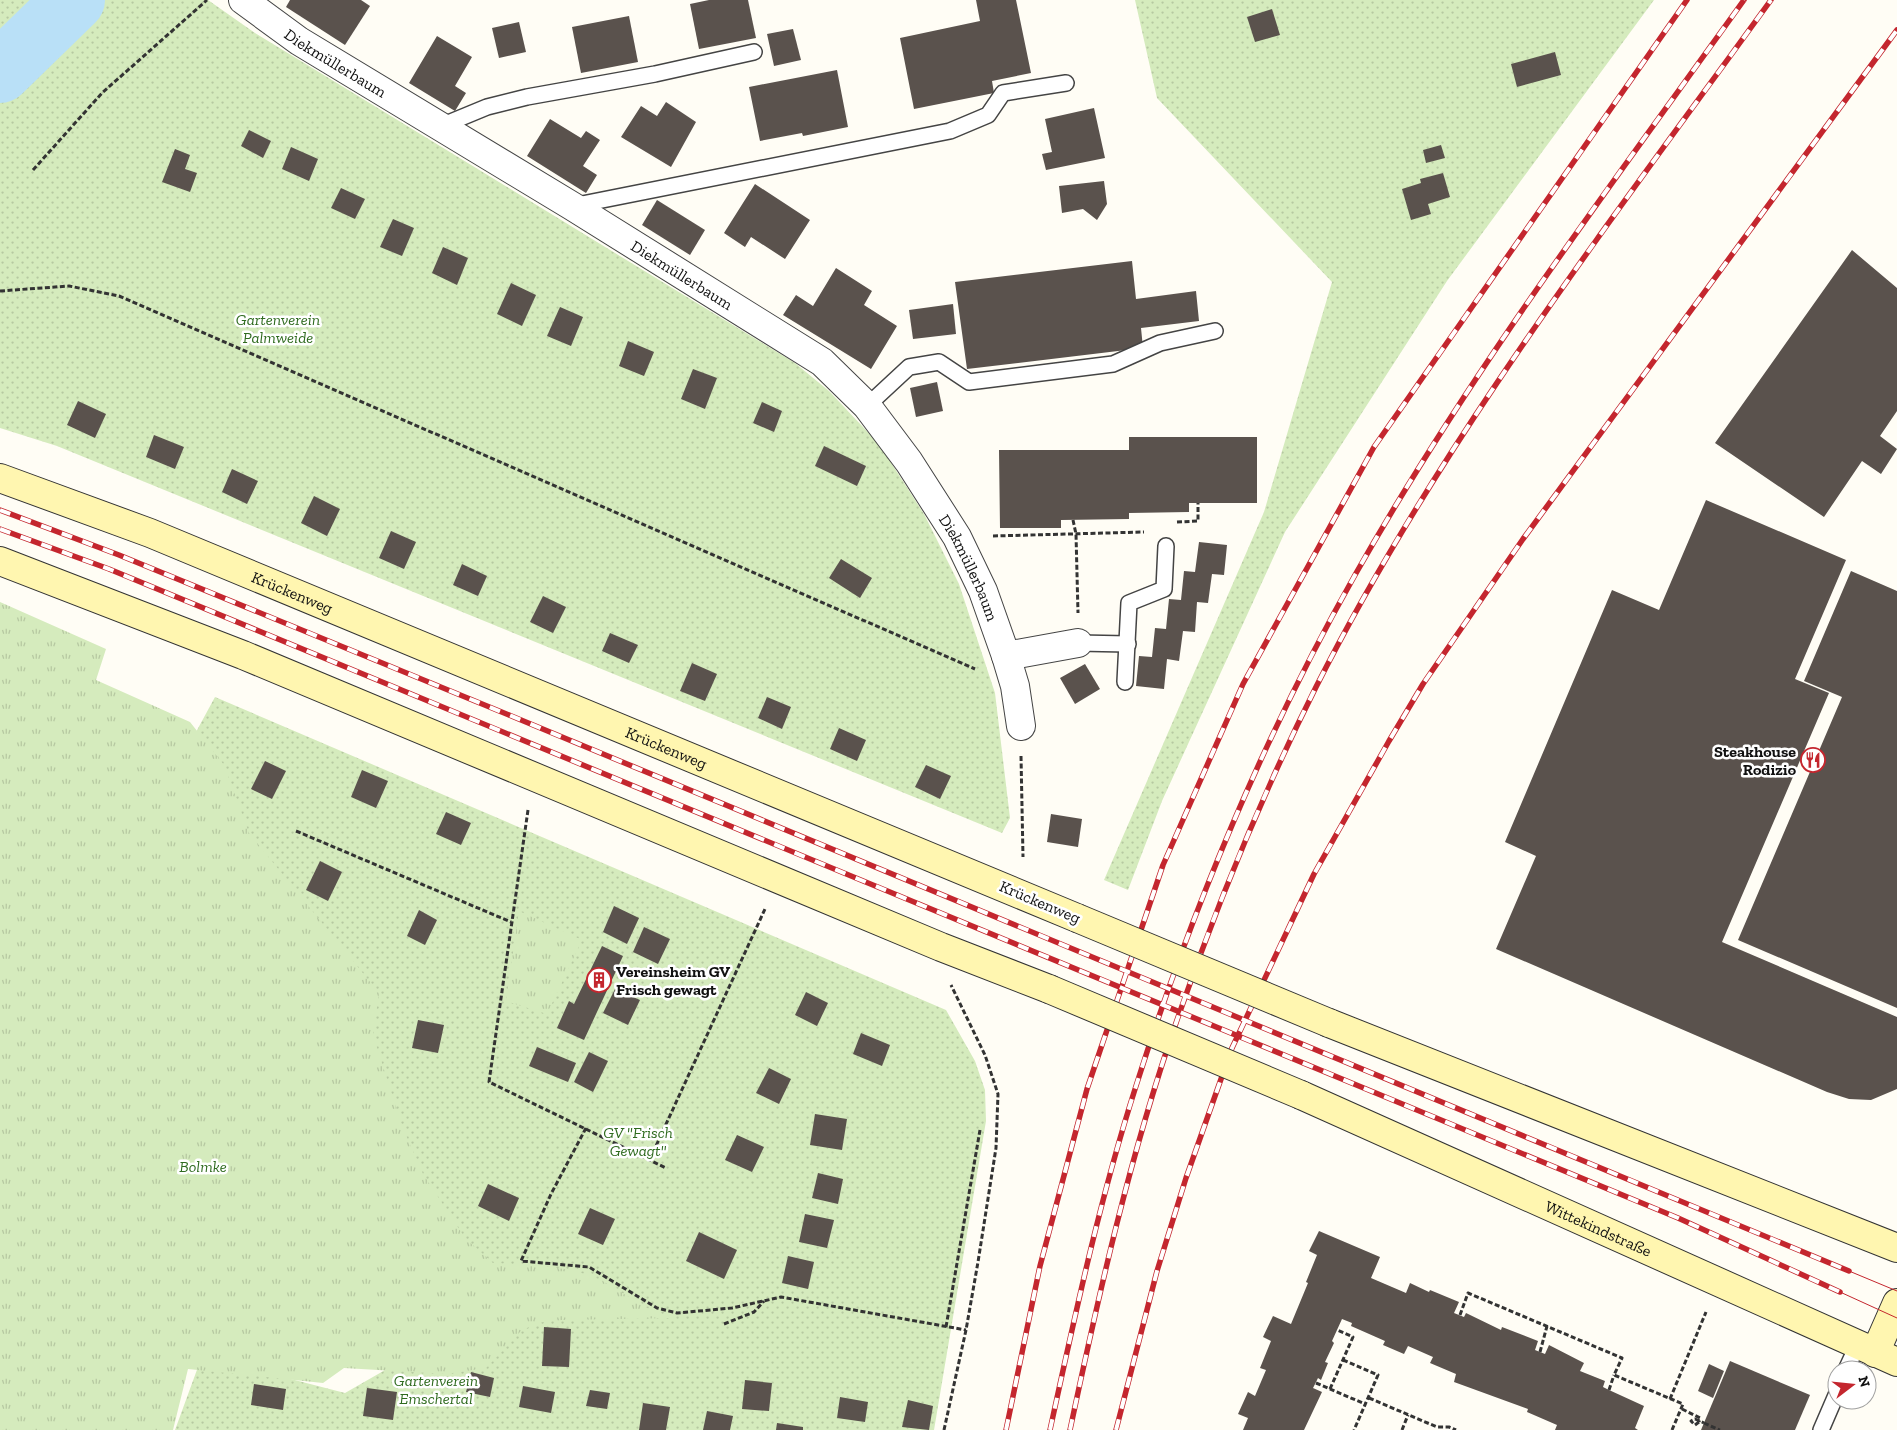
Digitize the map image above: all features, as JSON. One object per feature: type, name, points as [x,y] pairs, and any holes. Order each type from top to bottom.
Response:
[{"type":"main road","name":"Krückenweg","points":[[0,478],[150,533],[1330,1023],[1897,1248]]},
{"type":"main road","points":[[0,561],[243,655],[940,947]]},
{"type":"main road","name":"Wittekindstraße","points":[[940,947],[1049,989],[1301,1095],[1877,1353]]},
{"type":"main road","points":[[1877,1353],[1897,1303]]},
{"type":"street","name":"Diekmüllerbaum","points":[[243,0],[299,40],[572,206],[822,362],[867,406],[909,462],[958,537],[982,591],[1006,656],[1014,686],[1021,726]]},
{"type":"street","points":[[1006,656],[1078,644]]},
{"type":"lane","points":[[441,126],[486,107],[518,99],[754,52]]},
{"type":"lane","points":[[572,206],[950,131],[988,115],[1002,93],[1066,83]]},
{"type":"lane","points":[[867,406],[909,367],[938,362],[969,382],[1113,364],[1160,343],[1215,331]]},
{"type":"lane","points":[[1125,682],[1129,603],[1164,589],[1166,546]]},
{"type":"lane","points":[[1078,644],[1128,644]]},
{"type":"lane","points":[[1864,1360],[1877,1353]]},
{"type":"lane","points":[[1821,1430],[1830,1410]]},
{"type":"path","points":[[33,170],[102,94],[207,0]]},
{"type":"path","points":[[0,291],[68,286],[119,296],[1014,686]]},
{"type":"path","points":[[1073,520],[1076,534],[1078,644]]},
{"type":"path","points":[[958,537],[1149,532]]},
{"type":"path","points":[[1021,726],[1022,857]]},
{"type":"path","points":[[529,803],[489,1082],[666,1168]]},
{"type":"path","points":[[296,831],[511,922]]},
{"type":"path","points":[[650,1159],[767,903]]},
{"type":"path","points":[[940,947],[949,981],[985,1055],[998,1094],[996,1148],[966,1330],[944,1430]]},
{"type":"path","points":[[586,1128],[552,1194],[521,1261],[589,1267],[657,1308],[677,1313],[732,1308],[781,1297],[946,1328],[966,1330]]},
{"type":"path","points":[[946,1328],[980,1130]]},
{"type":"path","points":[[1460,1315],[1468,1293],[1622,1358],[1609,1390]]},
{"type":"path","points":[[724,1324],[754,1312],[764,1301]]},
{"type":"path","points":[[1670,1399],[1706,1310]]},
{"type":"path","points":[[1540,1352],[1547,1326]]},
{"type":"path","points":[[1330,1389],[1353,1337],[1337,1330]]},
{"type":"path","points":[[1343,1360],[1378,1375],[1354,1430]]},
{"type":"path","points":[[1614,1375],[1683,1404],[1672,1430]]},
{"type":"path","points":[[1316,1383],[1365,1404]]},
{"type":"path","points":[[1368,1398],[1437,1427],[1456,1430]]},
{"type":"path","points":[[1682,1409],[1700,1418],[1699,1422],[1695,1425],[1691,1420],[1695,1419],[1704,1423],[1720,1430]]},
{"type":"path","points":[[1402,1430],[1408,1415]]},
{"type":"green space","name":"Gartenverein Palmweide","points":[[0,0],[208,0],[255,33],[795,363],[829,391],[879,444],[924,514],[959,584],[995,693],[1010,818],[1002,833],[57,446],[0,428]]},
{"type":"green space","points":[[1135,0],[1654,0],[1447,281],[1285,532],[1162,801],[1128,890],[1104,880],[1264,512],[1332,282],[1157,98]]},
{"type":"green space","name":"Bolmke","points":[[0,602],[106,649],[96,680],[190,722],[224,765],[249,833],[379,993],[373,1035],[402,1126],[423,1174],[465,1238],[493,1263],[538,1265],[576,1271],[601,1280],[647,1308],[673,1318],[561,1320],[536,1323],[520,1332],[486,1368],[446,1374],[344,1368],[323,1383],[188,1369],[173,1430],[0,1430]]},
{"type":"green space","name":"GV \"Frisch Gewagt\"","points":[[215,697],[946,1010],[975,1061],[985,1090],[986,1121],[934,1430],[175,1430],[202,1356],[345,1393],[427,1346],[196,732]]},
{"type":"green space","points":[[519,911],[582,940],[547,1014],[506,1001]]},
{"type":"building","points":[[290,0],[361,0],[370,6],[345,45],[286,7]]},
{"type":"building","points":[[709,0],[748,0],[756,38],[699,49],[690,4]]},
{"type":"building","points":[[976,0],[1016,0],[1031,73],[992,81],[994,93],[914,109],[900,38],[980,21]]},
{"type":"building","points":[[1272,9],[1280,35],[1255,42],[1247,17]]},
{"type":"building","points":[[629,16],[638,62],[581,73],[572,27]]},
{"type":"building","points":[[519,22],[526,52],[499,58],[492,28]]},
{"type":"building","points":[[793,29],[801,60],[774,66],[767,34]]},
{"type":"building","points":[[437,36],[472,57],[455,86],[466,93],[455,111],[409,83]]},
{"type":"building","points":[[1555,52],[1561,75],[1517,87],[1511,64]]},
{"type":"building","points":[[837,70],[848,127],[803,136],[802,133],[760,141],[749,87]]},
{"type":"building","points":[[666,102],[696,122],[671,167],[621,137],[641,106],[657,116]]},
{"type":"building","points":[[1094,108],[1105,158],[1046,170],[1042,154],[1052,152],[1045,119]]},
{"type":"building","points":[[550,119],[581,138],[586,131],[600,140],[583,166],[597,175],[586,193],[527,156]]},
{"type":"building","points":[[249,130],[271,141],[263,158],[241,146]]},
{"type":"building","points":[[1441,145],[1445,158],[1426,163],[1423,150]]},
{"type":"building","points":[[291,147],[318,159],[309,181],[282,169]]},
{"type":"building","points":[[175,149],[190,155],[185,169],[197,173],[190,192],[162,182]]},
{"type":"building","points":[[1443,173],[1450,197],[1428,204],[1431,214],[1411,220],[1402,189],[1421,183],[1420,179]]},
{"type":"building","points":[[1104,181],[1107,204],[1097,220],[1083,209],[1062,213],[1059,186]]},
{"type":"building","points":[[755,184],[810,220],[785,259],[751,237],[745,247],[724,233]]},
{"type":"building","points":[[341,188],[365,199],[355,219],[331,208]]},
{"type":"building","points":[[657,200],[705,230],[690,255],[642,225]]},
{"type":"building","points":[[393,219],[414,228],[402,256],[380,247]]},
{"type":"building","points":[[443,247],[468,258],[457,285],[432,273]]},
{"type":"building","points":[[1852,250],[1897,288],[1897,411],[1880,436],[1897,449],[1881,474],[1862,461],[1824,517],[1715,443]]},
{"type":"building","points":[[1132,261],[1136,299],[1196,291],[1199,321],[1141,328],[1143,348],[967,369],[955,282]]},
{"type":"building","points":[[836,268],[872,291],[864,305],[897,326],[871,369],[783,315],[796,295],[813,306]]},
{"type":"building","points":[[511,283],[536,295],[522,326],[497,314]]},
{"type":"building","points":[[953,304],[956,334],[913,339],[909,310]]},
{"type":"building","points":[[560,307],[583,317],[571,346],[547,336]]},
{"type":"building","points":[[628,341],[654,352],[644,376],[619,366]]},
{"type":"building","points":[[693,369],[717,378],[705,409],[681,399]]},
{"type":"building","points":[[937,382],[943,411],[916,417],[910,388]]},
{"type":"building","points":[[78,401],[106,414],[95,438],[67,425]]},
{"type":"building","points":[[762,402],[782,411],[774,432],[753,423]]},
{"type":"building","points":[[154,435],[184,447],[175,469],[146,457]]},
{"type":"building","points":[[1129,437],[1257,437],[1257,503],[1189,503],[1189,512],[1129,513],[1129,519],[1061,520],[1061,528],[1000,528],[999,450],[1129,450]]},
{"type":"building","points":[[824,446],[866,466],[857,486],[815,466]]},
{"type":"building","points":[[232,469],[258,481],[247,504],[222,492]]},
{"type":"building","points":[[314,496],[340,509],[327,536],[301,523]]},
{"type":"building","points":[[1706,500],[1846,560],[1795,679],[1829,693],[1722,942],[1897,1017],[1897,1089],[1871,1100],[1849,1099],[1827,1092],[1496,949],[1536,856],[1505,842],[1612,590],[1659,610]]},
{"type":"building","points":[[391,531],[416,542],[404,569],[379,558]]},
{"type":"building","points":[[1199,542],[1227,545],[1224,575],[1212,574],[1208,603],[1197,602],[1195,632],[1183,631],[1179,661],[1167,659],[1164,689],[1136,686],[1139,656],[1152,657],[1155,628],[1166,629],[1169,599],[1181,600],[1184,571],[1195,572]]},
{"type":"building","points":[[841,559],[872,578],[860,598],[829,578]]},
{"type":"building","points":[[462,564],[487,576],[478,596],[453,585]]},
{"type":"building","points":[[1851,571],[1897,591],[1897,1008],[1738,940],[1842,697],[1804,681]]},
{"type":"building","points":[[543,596],[566,607],[553,633],[530,622]]},
{"type":"building","points":[[610,633],[638,645],[629,663],[602,651]]},
{"type":"building","points":[[692,663],[717,674],[705,701],[680,691]]},
{"type":"building","points":[[1085,664],[1100,689],[1075,704],[1060,678]]},
{"type":"building","points":[[767,697],[791,707],[782,729],[758,718]]},
{"type":"building","points":[[839,728],[866,740],[857,761],[830,749]]},
{"type":"building","points":[[265,761],[286,771],[272,799],[251,789]]},
{"type":"building","points":[[926,765],[951,776],[940,799],[915,787]]},
{"type":"building","points":[[362,770],[388,781],[376,808],[351,797]]},
{"type":"building","points":[[446,812],[471,823],[461,845],[436,834]]},
{"type":"building","points":[[1051,814],[1082,819],[1078,847],[1047,842]]},
{"type":"building","points":[[320,861],[342,872],[328,901],[306,890]]},
{"type":"building","points":[[614,906],[639,918],[627,944],[603,932]]},
{"type":"building","points":[[419,910],[437,920],[425,945],[407,936]]},
{"type":"building","points":[[644,927],[670,939],[658,964],[633,952]]},
{"type":"building","name":"Vereinsheim GV Frisch gewagt","points":[[602,946],[623,956],[584,1040],[557,1028],[569,1001],[574,1004]]},
{"type":"building","points":[[615,989],[640,1000],[628,1025],[603,1013]]},
{"type":"building","points":[[806,992],[828,1003],[817,1026],[795,1015]]},
{"type":"building","points":[[418,1020],[444,1025],[438,1053],[412,1048]]},
{"type":"building","points":[[861,1033],[890,1045],[882,1066],[853,1054]]},
{"type":"building","points":[[537,1047],[576,1063],[568,1082],[529,1066]]},
{"type":"building","points":[[589,1052],[608,1061],[593,1092],[574,1082]]},
{"type":"building","points":[[769,1068],[791,1079],[779,1104],[756,1093]]},
{"type":"building","points":[[815,1114],[847,1119],[842,1150],[810,1145]]},
{"type":"building","points":[[737,1135],[764,1147],[752,1172],[725,1160]]},
{"type":"building","points":[[818,1173],[843,1179],[838,1204],[812,1198]]},
{"type":"building","points":[[488,1184],[519,1198],[509,1221],[478,1206]]},
{"type":"building","points":[[590,1208],[615,1219],[603,1245],[578,1234]]},
{"type":"building","points":[[805,1214],[834,1220],[827,1248],[799,1242]]},
{"type":"building","points":[[1319,1231],[1380,1257],[1371,1278],[1406,1293],[1410,1283],[1429,1292],[1430,1290],[1459,1302],[1454,1313],[1464,1317],[1466,1313],[1501,1330],[1502,1327],[1538,1341],[1535,1350],[1545,1354],[1549,1345],[1584,1363],[1580,1371],[1605,1381],[1603,1387],[1644,1406],[1635,1428],[1638,1430],[1555,1430],[1557,1425],[1527,1412],[1528,1409],[1454,1382],[1456,1374],[1430,1363],[1433,1357],[1408,1346],[1404,1354],[1383,1345],[1385,1341],[1351,1326],[1352,1323],[1342,1319],[1332,1341],[1334,1343],[1325,1362],[1328,1363],[1321,1380],[1318,1378],[1313,1388],[1322,1392],[1304,1430],[1243,1430],[1248,1418],[1238,1414],[1248,1392],[1255,1396],[1266,1370],[1260,1368],[1271,1341],[1263,1337],[1273,1316],[1291,1324],[1317,1255],[1309,1251]]},
{"type":"building","points":[[699,1232],[737,1250],[724,1279],[686,1261]]},
{"type":"building","points":[[788,1256],[814,1262],[808,1289],[782,1283]]},
{"type":"building","points":[[544,1327],[571,1329],[569,1367],[542,1366]]},
{"type":"building","points":[[1730,1361],[1810,1395],[1795,1430],[1701,1430]]},
{"type":"building","points":[[1709,1364],[1724,1371],[1713,1398],[1698,1391]]},
{"type":"building","points":[[471,1372],[494,1378],[490,1397],[466,1392]]},
{"type":"building","points":[[745,1380],[772,1383],[769,1411],[742,1409]]},
{"type":"building","points":[[254,1384],[286,1389],[283,1410],[251,1405]]},
{"type":"building","points":[[523,1386],[555,1392],[551,1413],[519,1407]]},
{"type":"building","points":[[367,1388],[397,1392],[393,1420],[363,1416]]},
{"type":"building","points":[[590,1390],[610,1393],[607,1409],[586,1406]]},
{"type":"building","points":[[840,1397],[868,1402],[865,1422],[837,1418]]},
{"type":"building","points":[[908,1400],[933,1406],[929,1430],[902,1427]]},
{"type":"building","points":[[643,1403],[670,1407],[666,1430],[639,1430]]},
{"type":"building","points":[[707,1411],[733,1416],[730,1430],[703,1430]]},
{"type":"building","points":[[777,1423],[803,1427],[803,1430],[776,1430]]},
{"type":"waterway","points":[[0,72],[74,0]]},
{"type":"tram line","points":[[1849,1271],[1897,1291]]},
{"type":"tram line","points":[[1840,1292],[1897,1318]]},
{"type":"railway","points":[[1006,1430],[1040,1266],[1087,1089],[1163,865],[1243,684],[1374,447],[1687,0]]},
{"type":"railway","points":[[1050,1430],[1100,1214],[1136,1086],[1181,954],[1206,889],[1232,824],[1290,698],[1355,575],[1445,426],[1542,282],[1744,0]]},
{"type":"railway","points":[[1070,1430],[1092,1327],[1117,1225],[1159,1073],[1191,980],[1240,853],[1316,687],[1364,596],[1416,508],[1472,421],[1589,250],[1771,0]]},
{"type":"railway","points":[[1116,1430],[1157,1271],[1186,1178],[1232,1048],[1314,874],[1423,684],[1523,539],[1897,30]]},
{"type":"railway","points":[[0,510],[119,555],[509,715],[1849,1271]]},
{"type":"railway","points":[[0,529],[109,569],[1678,1218],[1840,1292]]},
{"type":"place","name":"Steakhouse Rodizio","points":[[1813,760]]},
{"type":"place","name":"Vereinsheim GV Frisch gewagt","points":[[599,980]]},
{"type":"park label","name":"Gartenverein Emschertal","points":[[436,1389]]}]
